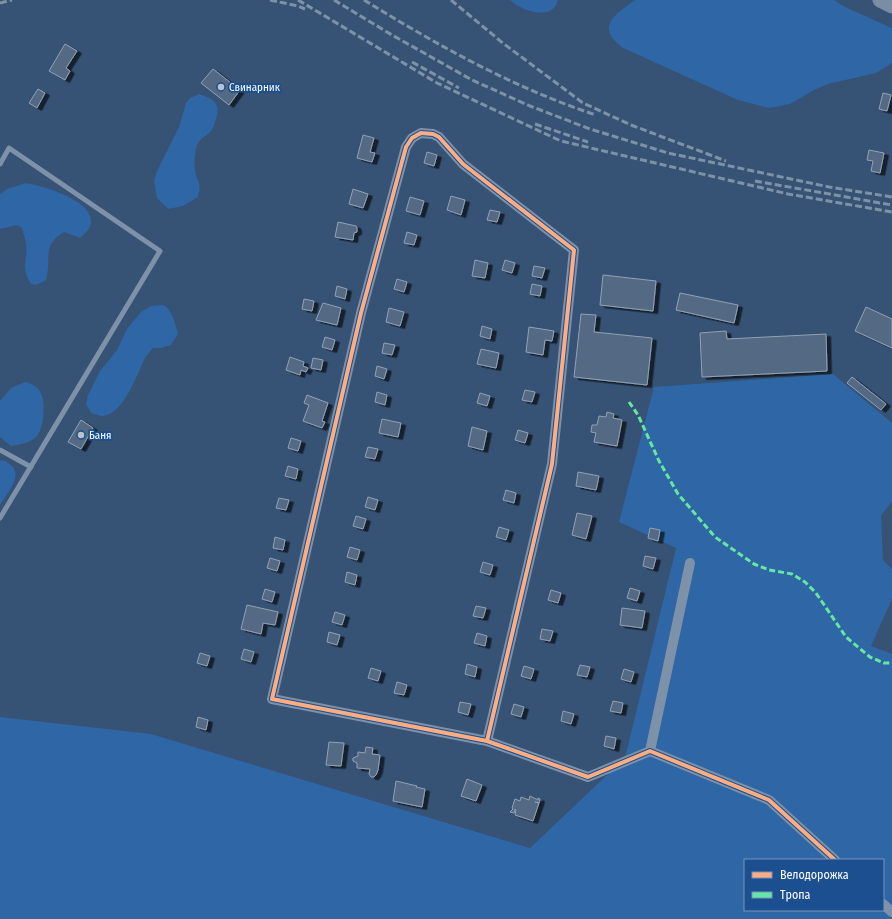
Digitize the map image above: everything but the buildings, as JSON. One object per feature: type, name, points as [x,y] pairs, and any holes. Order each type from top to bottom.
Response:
[{"type":"street","points":[[880,0],[892,6]]},
{"type":"street","points":[[487,741],[552,464],[574,250],[463,164],[439,137],[432,134],[421,133],[412,138],[406,147],[365,298],[272,699],[487,741],[588,777],[650,751],[769,800],[834,859]]},
{"type":"street","points":[[650,751],[690,563]]},
{"type":"street","points":[[884,905],[892,912]]},
{"type":"lane","points":[[0,164],[9,148],[160,251],[0,518]]},
{"type":"lane","points":[[0,450],[31,467]]},
{"type":"shaded area","points":[[510,0],[558,0],[555,7],[544,13],[529,11],[521,8]]},
{"type":"shaded area","points":[[635,0],[834,0],[845,7],[892,28],[892,63],[876,73],[828,84],[814,90],[790,104],[769,108],[738,100],[623,48],[610,34],[609,28],[615,16]]},
{"type":"shaded area","points":[[199,94],[213,101],[216,104],[218,111],[212,129],[200,140],[196,149],[195,165],[199,185],[198,197],[183,206],[168,209],[157,198],[154,181],[157,171],[179,127],[186,103],[190,98]]},
{"type":"shaded area","points":[[26,183],[44,187],[76,201],[84,207],[90,215],[91,223],[88,230],[80,238],[64,232],[52,242],[49,253],[48,273],[46,280],[36,285],[31,284],[26,273],[26,244],[22,228],[17,225],[0,229],[0,194],[7,189]]},
{"type":"shaded area","points":[[163,305],[169,310],[175,322],[178,334],[171,345],[161,348],[153,348],[145,358],[128,393],[116,410],[101,416],[91,413],[86,404],[88,395],[100,371],[117,350],[127,329],[141,312],[151,306]]},
{"type":"shaded area","points":[[833,374],[892,423],[892,501],[881,516],[883,560],[892,569],[892,599],[871,646],[892,654],[892,919],[0,919],[0,717],[151,734],[530,848],[625,758],[676,548],[619,522],[654,387]]},
{"type":"shaded area","points":[[25,382],[36,387],[40,391],[44,407],[42,424],[38,434],[33,440],[24,444],[11,446],[0,437],[0,401],[11,388]]},
{"type":"shaded area","points":[[3,460],[15,469],[16,474],[10,491],[0,505],[0,461]]},
{"type":"railway","points":[[0,3],[12,0]]},
{"type":"railway","points":[[270,0],[305,9]]},
{"type":"railway","points":[[298,0],[437,83],[561,141],[788,194],[892,212]]},
{"type":"railway","points":[[334,0],[472,80],[530,106],[590,129],[668,153],[829,187],[892,197]]},
{"type":"railway","points":[[364,0],[448,49],[506,79],[535,92],[596,115]]},
{"type":"railway","points":[[451,0],[504,44],[583,103],[631,125],[726,161]]},
{"type":"railway","points":[[412,62],[459,88]]},
{"type":"railway","points":[[535,124],[588,142]]},
{"type":"railway","points":[[755,181],[892,205]]},
{"type":"marked path","points":[[629,402],[638,415],[659,461],[678,494],[715,537],[754,564],[769,570],[792,574],[805,582],[816,593],[846,637],[870,657],[884,663],[892,663]]},
{"type":"cycle path","points":[[421,133],[433,134],[439,137],[463,164],[574,250],[552,464],[487,741],[272,699],[361,313],[406,147],[412,138],[421,133]]},
{"type":"cycle path","points":[[487,741],[588,777],[650,751],[769,800],[834,859]]},
{"type":"place","name":"Свинарник","points":[[221,87]]},
{"type":"place","name":"Баня","points":[[81,435]]}]
